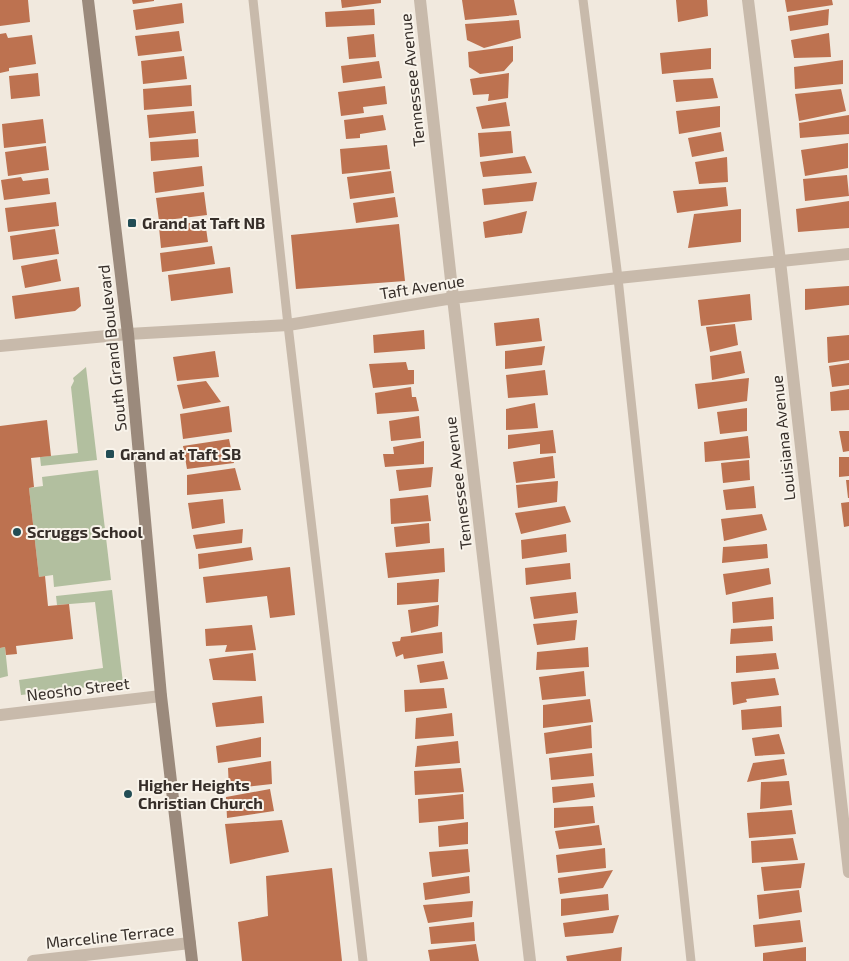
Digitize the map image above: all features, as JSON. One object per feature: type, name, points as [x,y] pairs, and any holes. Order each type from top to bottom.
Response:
[{"type":"main road","name":"South Grand Boulevard","points":[[88,0],[128,334],[161,696],[192,961]]},
{"type":"street","name":"Tennessee Avenue","points":[[420,0],[530,961]]},
{"type":"street","name":"Louisiana Avenue","points":[[748,0],[780,261],[849,872]]},
{"type":"street","name":"Taft Avenue","points":[[0,346],[128,334],[288,325],[453,298],[618,278],[849,254]]},
{"type":"street","name":"Neosho Street","points":[[0,715],[161,696]]},
{"type":"street","name":"Marceline Terrace","points":[[35,961],[190,943]]},
{"type":"lane","points":[[253,0],[288,325],[363,961]]},
{"type":"lane","points":[[583,0],[618,278],[691,961]]},
{"type":"green space","points":[[86,367],[97,460],[41,466],[40,457],[78,453],[71,387],[74,381],[73,378]]},
{"type":"green space","points":[[98,470],[111,580],[54,587],[53,575],[39,577],[29,488],[43,486],[42,477]]},
{"type":"green space","points":[[112,590],[123,683],[21,695],[19,680],[103,668],[95,602],[57,605],[56,596]]},
{"type":"green space","points":[[5,647],[8,676],[0,678],[0,648]]},
{"type":"building","points":[[0,0],[28,0],[30,22],[0,26]]},
{"type":"building","points":[[132,0],[154,0],[154,1],[133,4]]},
{"type":"building","points":[[341,0],[381,0],[381,3],[342,8]]},
{"type":"building","points":[[462,0],[514,0],[517,15],[465,20]]},
{"type":"building","points":[[676,0],[707,0],[708,16],[678,22]]},
{"type":"building","points":[[785,0],[832,0],[833,5],[787,12]]},
{"type":"building","points":[[182,3],[184,23],[136,30],[133,10]]},
{"type":"building","points":[[374,9],[375,25],[326,27],[325,12]]},
{"type":"building","points":[[829,9],[828,25],[790,31],[788,16]]},
{"type":"building","points":[[519,20],[521,38],[484,48],[467,40],[465,24]]},
{"type":"building","points":[[179,31],[182,51],[138,56],[135,36]]},
{"type":"building","points":[[6,33],[8,38],[32,35],[36,64],[9,68],[9,71],[0,73],[0,34]]},
{"type":"building","points":[[829,33],[831,57],[794,58],[791,40]]},
{"type":"building","points":[[374,34],[376,57],[349,59],[347,37]]},
{"type":"building","points":[[513,46],[513,61],[504,71],[480,74],[469,67],[468,52]]},
{"type":"building","points":[[711,48],[711,69],[662,74],[660,53]]},
{"type":"building","points":[[184,56],[187,79],[143,84],[141,61]]},
{"type":"building","points":[[843,60],[843,84],[795,89],[794,67]]},
{"type":"building","points":[[379,61],[382,78],[343,83],[341,66]]},
{"type":"building","points":[[38,73],[40,96],[11,99],[9,76]]},
{"type":"building","points":[[509,73],[508,98],[488,101],[489,94],[473,95],[470,79]]},
{"type":"building","points":[[713,78],[718,98],[676,102],[673,80]]},
{"type":"building","points":[[191,85],[192,106],[144,110],[143,89]]},
{"type":"building","points":[[385,86],[387,104],[363,107],[364,113],[341,116],[338,92]]},
{"type":"building","points":[[841,89],[846,111],[799,121],[795,94]]},
{"type":"building","points":[[506,102],[510,126],[482,129],[476,107]]},
{"type":"building","points":[[720,106],[720,127],[679,134],[676,111]]},
{"type":"building","points":[[194,111],[196,133],[149,138],[147,115]]},
{"type":"building","points":[[383,115],[386,130],[360,134],[360,138],[346,139],[344,120]]},
{"type":"building","points":[[849,115],[849,134],[800,138],[799,123]]},
{"type":"building","points":[[43,119],[46,143],[4,148],[2,124]]},
{"type":"building","points":[[511,131],[513,153],[480,157],[478,133]]},
{"type":"building","points":[[721,132],[724,151],[692,157],[688,138]]},
{"type":"building","points":[[198,139],[199,157],[151,161],[150,142]]},
{"type":"building","points":[[848,143],[848,168],[805,176],[801,150]]},
{"type":"building","points":[[387,145],[390,169],[342,174],[340,149]]},
{"type":"building","points":[[46,146],[49,170],[8,176],[5,152]]},
{"type":"building","points":[[525,156],[532,173],[483,177],[480,162]]},
{"type":"building","points":[[727,157],[728,182],[699,184],[695,162]]},
{"type":"building","points":[[202,166],[204,186],[155,193],[153,172]]},
{"type":"building","points":[[391,171],[394,193],[350,199],[347,177]]},
{"type":"building","points":[[847,175],[849,196],[805,201],[803,179]]},
{"type":"building","points":[[21,177],[23,181],[48,178],[50,194],[4,200],[1,180]]},
{"type":"building","points":[[537,182],[533,201],[484,205],[482,189]]},
{"type":"building","points":[[726,187],[728,206],[677,213],[673,191]]},
{"type":"building","points":[[204,192],[207,215],[159,221],[156,198]]},
{"type":"building","points":[[395,197],[398,217],[356,223],[353,203]]},
{"type":"building","points":[[849,201],[849,228],[798,232],[796,209]]},
{"type":"building","points":[[56,202],[59,226],[8,232],[5,208]]},
{"type":"building","points":[[741,209],[741,242],[688,248],[694,214]]},
{"type":"building","points":[[527,211],[522,233],[485,238],[483,222]]},
{"type":"building","points":[[205,221],[208,242],[161,248],[159,227]]},
{"type":"building","points":[[399,224],[405,281],[296,289],[291,235]]},
{"type":"building","points":[[55,229],[59,254],[13,260],[10,236]]},
{"type":"building","points":[[212,246],[215,264],[162,272],[160,253]]},
{"type":"building","points":[[57,259],[61,281],[25,288],[21,266]]},
{"type":"building","points":[[230,267],[233,293],[171,301],[168,275]]},
{"type":"building","points":[[849,286],[849,305],[805,310],[805,289]]},
{"type":"building","points":[[79,287],[81,306],[75,311],[15,319],[12,296]]},
{"type":"building","points":[[750,294],[752,320],[701,326],[698,300]]},
{"type":"building","points":[[539,318],[542,341],[496,346],[494,323]]},
{"type":"building","points":[[735,324],[738,345],[710,352],[706,327]]},
{"type":"building","points":[[424,330],[425,349],[374,353],[373,335]]},
{"type":"building","points":[[849,335],[849,360],[828,363],[827,337]]},
{"type":"building","points":[[545,346],[542,365],[505,369],[505,351]]},
{"type":"building","points":[[215,351],[219,377],[177,381],[173,357]]},
{"type":"building","points":[[741,351],[745,373],[712,380],[710,356]]},
{"type":"building","points":[[406,362],[408,370],[414,370],[414,384],[373,388],[369,364]]},
{"type":"building","points":[[849,363],[849,385],[832,387],[829,366]]},
{"type":"building","points":[[545,370],[548,395],[508,398],[506,375]]},
{"type":"building","points":[[749,378],[747,401],[698,409],[695,384]]},
{"type":"building","points":[[206,381],[221,402],[183,409],[177,385]]},
{"type":"building","points":[[411,387],[412,397],[416,397],[419,411],[377,414],[375,393]]},
{"type":"building","points":[[849,389],[849,410],[831,411],[830,392]]},
{"type":"building","points":[[535,403],[538,428],[506,430],[506,409]]},
{"type":"building","points":[[229,406],[232,432],[183,439],[180,414]]},
{"type":"building","points":[[747,408],[747,431],[720,434],[717,412]]},
{"type":"building","points":[[419,416],[421,438],[391,441],[389,421]]},
{"type":"building","name":"Scruggs School","points":[[47,420],[51,456],[31,458],[34,487],[29,488],[39,577],[45,576],[48,606],[69,604],[73,639],[16,646],[17,654],[6,655],[5,647],[0,648],[0,426]]},
{"type":"building","points":[[553,430],[556,453],[540,454],[540,444],[508,449],[508,435]]},
{"type":"building","points":[[839,431],[849,431],[849,451],[843,452]]},
{"type":"building","points":[[748,436],[750,458],[705,462],[704,442]]},
{"type":"building","points":[[229,439],[234,463],[187,469],[183,446]]},
{"type":"building","points":[[424,441],[424,464],[385,467],[383,454],[394,454],[393,447]]},
{"type":"building","points":[[553,456],[555,478],[516,483],[513,462]]},
{"type":"building","points":[[839,457],[849,457],[849,476],[839,477]]},
{"type":"building","points":[[749,460],[750,480],[723,483],[721,463]]},
{"type":"building","points":[[433,467],[431,487],[399,491],[396,470]]},
{"type":"building","points":[[235,468],[241,490],[187,495],[187,475]]},
{"type":"building","points":[[846,480],[849,480],[849,498],[848,498]]},
{"type":"building","points":[[558,481],[557,502],[518,508],[516,485]]},
{"type":"building","points":[[754,486],[756,508],[726,510],[723,490]]},
{"type":"building","points":[[428,495],[431,521],[391,524],[390,499]]},
{"type":"building","points":[[223,499],[225,523],[192,529],[188,503]]},
{"type":"building","points":[[849,502],[849,526],[844,527],[841,503]]},
{"type":"building","points":[[565,506],[571,522],[521,534],[515,513]]},
{"type":"building","points":[[762,514],[767,530],[724,541],[721,519]]},
{"type":"building","points":[[429,523],[430,543],[396,547],[394,527]]},
{"type":"building","points":[[243,529],[242,543],[196,549],[193,535]]},
{"type":"building","points":[[566,534],[567,552],[522,559],[521,540]]},
{"type":"building","points":[[767,544],[768,558],[722,563],[723,547]]},
{"type":"building","points":[[251,547],[253,560],[199,569],[198,554]]},
{"type":"building","points":[[444,548],[445,572],[388,578],[385,553]]},
{"type":"building","points":[[570,563],[571,579],[526,585],[525,568]]},
{"type":"building","points":[[290,567],[295,615],[270,618],[267,596],[206,603],[203,577]]},
{"type":"building","points":[[769,568],[771,584],[726,595],[723,574]]},
{"type":"building","points":[[439,579],[438,602],[397,605],[397,583]]},
{"type":"building","points":[[576,592],[578,613],[534,619],[530,597]]},
{"type":"building","points":[[773,597],[774,619],[733,623],[732,602]]},
{"type":"building","points":[[439,605],[438,626],[411,633],[408,610]]},
{"type":"building","points":[[577,620],[575,640],[537,645],[533,624]]},
{"type":"building","points":[[252,625],[256,650],[225,652],[227,645],[206,646],[205,629]]},
{"type":"building","points":[[772,626],[773,641],[730,644],[731,629]]},
{"type":"building","points":[[442,632],[443,653],[404,659],[403,654],[396,657],[392,642],[400,641],[401,637]]},
{"type":"building","points":[[588,647],[589,667],[536,670],[537,652]]},
{"type":"building","points":[[253,653],[256,681],[213,680],[209,659]]},
{"type":"building","points":[[776,653],[779,669],[736,673],[736,656]]},
{"type":"building","points":[[444,661],[448,679],[420,683],[417,665]]},
{"type":"building","points":[[584,671],[586,696],[542,700],[539,677]]},
{"type":"building","points":[[775,678],[779,695],[746,699],[747,702],[733,705],[731,682]]},
{"type":"building","points":[[444,688],[447,708],[405,712],[404,690]]},
{"type":"building","points":[[262,696],[264,723],[216,727],[212,703]]},
{"type":"building","points":[[590,699],[593,722],[543,728],[543,705]]},
{"type":"building","points":[[781,706],[782,727],[742,730],[741,710]]},
{"type":"building","points":[[452,713],[454,736],[415,739],[416,718]]},
{"type":"building","points":[[591,725],[592,748],[546,754],[544,733]]},
{"type":"building","points":[[779,734],[785,754],[755,756],[752,738]]},
{"type":"building","points":[[261,737],[261,757],[218,763],[216,746]]},
{"type":"building","points":[[458,741],[460,763],[415,767],[417,746]]},
{"type":"building","points":[[592,753],[594,776],[551,780],[549,758]]},
{"type":"building","points":[[784,759],[787,775],[747,782],[753,763]]},
{"type":"building","points":[[271,761],[272,784],[229,789],[228,768]]},
{"type":"building","points":[[461,768],[464,792],[415,795],[414,771]]},
{"type":"building","points":[[789,781],[792,805],[760,809],[761,782]]},
{"type":"building","points":[[593,783],[595,797],[553,803],[552,787]]},
{"type":"building","points":[[270,789],[274,811],[227,818],[226,797]]},
{"type":"building","points":[[463,794],[464,819],[419,823],[418,799]]},
{"type":"building","points":[[593,806],[595,823],[554,828],[554,808]]},
{"type":"building","points":[[792,810],[796,834],[749,838],[747,813]]},
{"type":"building","points":[[282,820],[289,852],[230,864],[225,824]]},
{"type":"building","points":[[468,822],[468,844],[439,847],[438,826]]},
{"type":"building","points":[[599,825],[602,845],[559,849],[555,831]]},
{"type":"building","points":[[793,838],[798,860],[752,863],[751,841]]},
{"type":"building","points":[[605,848],[606,868],[558,873],[556,855]]},
{"type":"building","points":[[468,849],[470,872],[432,877],[429,852]]},
{"type":"building","points":[[805,863],[801,888],[764,891],[761,867]]},
{"type":"building","points":[[332,868],[342,961],[242,961],[238,922],[268,916],[266,876]]},
{"type":"building","points":[[613,870],[603,888],[560,894],[558,878]]},
{"type":"building","points":[[469,876],[470,893],[425,900],[423,883]]},
{"type":"building","points":[[799,890],[802,912],[759,919],[757,895]]},
{"type":"building","points":[[608,894],[609,910],[561,916],[561,899]]},
{"type":"building","points":[[473,901],[472,917],[428,923],[423,905]]},
{"type":"building","points":[[619,915],[613,933],[565,937],[563,923]]},
{"type":"building","points":[[800,920],[803,942],[755,947],[753,925]]},
{"type":"building","points":[[474,922],[475,941],[431,944],[429,927]]},
{"type":"building","points":[[476,944],[479,961],[430,961],[428,950]]},
{"type":"building","points":[[622,947],[621,961],[567,961],[566,956]]},
{"type":"building","points":[[806,947],[806,961],[763,961],[763,953]]},
{"type":"place","name":"Grand at Taft NB","points":[[132,223]]},
{"type":"place","name":"Grand at Taft SB","points":[[110,454]]},
{"type":"place","name":"Scruggs School","points":[[17,532]]},
{"type":"place","name":"Higher Heights Christian Church","points":[[128,794]]}]
